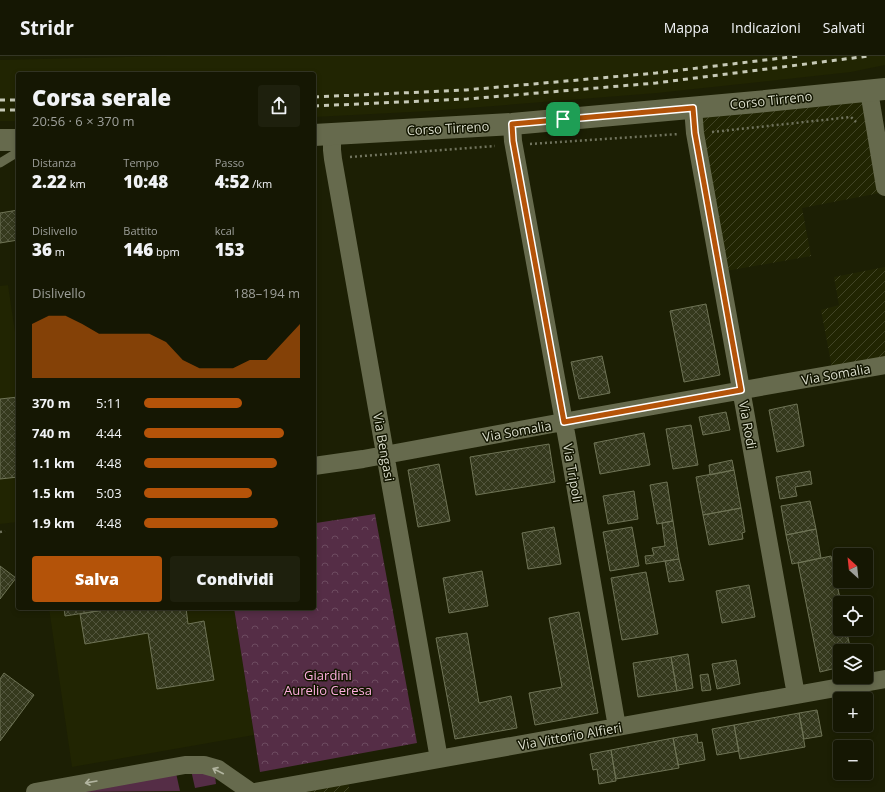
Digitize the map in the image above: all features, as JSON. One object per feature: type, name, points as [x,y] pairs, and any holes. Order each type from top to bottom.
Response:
[{"type":"street","name":"Corso Tirreno","points":[[323,135],[513,134],[693,108],[877,90]]},
{"type":"street","points":[[877,90],[873,120],[885,187]]},
{"type":"street","name":"Via Rodi","points":[[693,108],[695,133],[796,695]]},
{"type":"street","name":"Via Tripoli","points":[[513,134],[617,728]]},
{"type":"street","name":"Via Bengasi","points":[[323,135],[332,150],[439,759]]},
{"type":"street","points":[[0,140],[16,140]]},
{"type":"street","name":"Via Somalia","points":[[316,466],[885,365]]},
{"type":"street","name":"Via Vittorio Alfieri","points":[[255,792],[885,679]]},
{"type":"street","points":[[35,792],[185,765],[204,765],[218,769],[251,792]]},
{"type":"lane","points":[[0,164],[16,153]]},
{"type":"path","points":[[333,159],[513,134],[695,133],[851,117],[858,123],[873,120]]},
{"type":"path","points":[[0,532],[5,532]]},
{"type":"shaded area","points":[[167,56],[885,56],[885,65],[851,72],[657,93],[430,111],[316,117],[316,72],[16,72],[16,121],[0,121],[0,60]]},
{"type":"shaded area","points":[[868,97],[885,192],[802,208],[811,256],[726,271],[701,113]]},
{"type":"shaded area","points":[[885,267],[885,364],[833,373],[821,310],[839,305],[834,277]]},
{"type":"shaded area","points":[[8,285],[16,339],[16,522],[0,524],[0,286]]},
{"type":"shaded area","points":[[49,610],[234,610],[254,735],[72,767]]},
{"type":"shaded area","points":[[348,782],[350,792],[293,792]]},
{"type":"green space","name":"Giardini Aurelio Ceresa","points":[[375,514],[417,743],[260,772],[234,610],[316,610],[316,523]]},
{"type":"green space","points":[[191,770],[215,776],[216,784],[195,788]]},
{"type":"green space","points":[[176,773],[180,791],[72,792]]},
{"type":"building","points":[[16,210],[16,240],[0,243],[0,213]]},
{"type":"building","points":[[706,304],[720,375],[684,382],[670,311]]},
{"type":"building","points":[[602,356],[610,393],[579,399],[571,362]]},
{"type":"building","points":[[16,397],[16,477],[0,479],[0,399]]},
{"type":"building","points":[[797,404],[804,446],[777,452],[769,410]]},
{"type":"building","points":[[726,412],[730,430],[703,435],[699,417]]},
{"type":"building","points":[[691,425],[698,465],[673,469],[666,429]]},
{"type":"building","points":[[644,433],[650,465],[600,474],[594,443]]},
{"type":"building","points":[[549,444],[555,482],[476,495],[470,457]]},
{"type":"building","points":[[732,460],[734,470],[710,475],[709,465]]},
{"type":"building","points":[[439,464],[450,521],[418,527],[408,470]]},
{"type":"building","points":[[734,470],[741,508],[703,515],[696,477]]},
{"type":"building","points":[[810,471],[812,484],[795,487],[797,496],[780,499],[776,477]]},
{"type":"building","points":[[667,482],[673,521],[657,524],[650,485]]},
{"type":"building","points":[[634,491],[638,519],[608,524],[603,496]]},
{"type":"building","points":[[810,501],[816,529],[786,535],[781,506]]},
{"type":"building","points":[[741,508],[745,532],[742,533],[743,539],[709,545],[703,515]]},
{"type":"building","points":[[673,521],[679,559],[646,564],[645,556],[654,555],[652,548],[665,546],[662,523]]},
{"type":"building","points":[[554,527],[561,564],[528,569],[522,533]]},
{"type":"building","points":[[632,527],[639,566],[610,571],[603,532]]},
{"type":"building","points":[[816,529],[821,558],[792,564],[786,535]]},
{"type":"building","points":[[831,556],[833,565],[833,588],[838,588],[840,596],[833,596],[833,636],[848,636],[849,644],[833,644],[833,669],[820,672],[798,563]]},
{"type":"building","points":[[679,559],[684,580],[669,582],[665,561]]},
{"type":"building","points":[[0,566],[16,578],[0,599]]},
{"type":"building","points":[[482,571],[488,606],[449,613],[443,578]]},
{"type":"building","points":[[646,572],[658,634],[622,640],[611,578]]},
{"type":"building","points":[[749,585],[755,617],[722,623],[716,591]]},
{"type":"building","points":[[64,610],[104,610],[65,616]]},
{"type":"building","points":[[103,610],[186,610],[188,624],[204,621],[214,680],[157,689],[148,633],[85,644],[80,614]]},
{"type":"building","points":[[579,612],[598,713],[535,725],[529,693],[562,687],[549,618]]},
{"type":"building","points":[[467,633],[479,703],[511,696],[517,728],[455,739],[436,638]]},
{"type":"building","points":[[688,654],[693,688],[677,691],[671,657]]},
{"type":"building","points":[[671,657],[677,691],[638,697],[633,663]]},
{"type":"building","points":[[736,660],[740,684],[717,689],[712,664]]},
{"type":"building","points":[[4,673],[34,695],[0,741],[0,679]]},
{"type":"building","points":[[708,674],[711,690],[702,691],[700,675]]},
{"type":"building","points":[[817,710],[822,736],[804,739],[799,713]]},
{"type":"building","points":[[799,713],[805,747],[740,759],[734,725]]},
{"type":"building","points":[[734,725],[739,751],[717,755],[712,729]]},
{"type":"building","points":[[697,734],[698,743],[702,742],[705,760],[678,765],[673,738]]},
{"type":"building","points":[[673,738],[679,768],[616,779],[611,750]]},
{"type":"building","points":[[611,750],[616,781],[599,784],[597,769],[593,770],[590,754]]},
{"type":"railway","points":[[316,97],[466,90],[656,73],[799,56]]},
{"type":"railway","points":[[316,106],[467,99],[656,83],[869,56]]},
{"type":"railway","points":[[0,100],[16,100]]},
{"type":"railway","points":[[0,110],[16,110]]},
{"type":"route","points":[[693,108],[693,124],[741,390],[564,422],[513,141],[512,124],[563,119],[693,108]]}]
